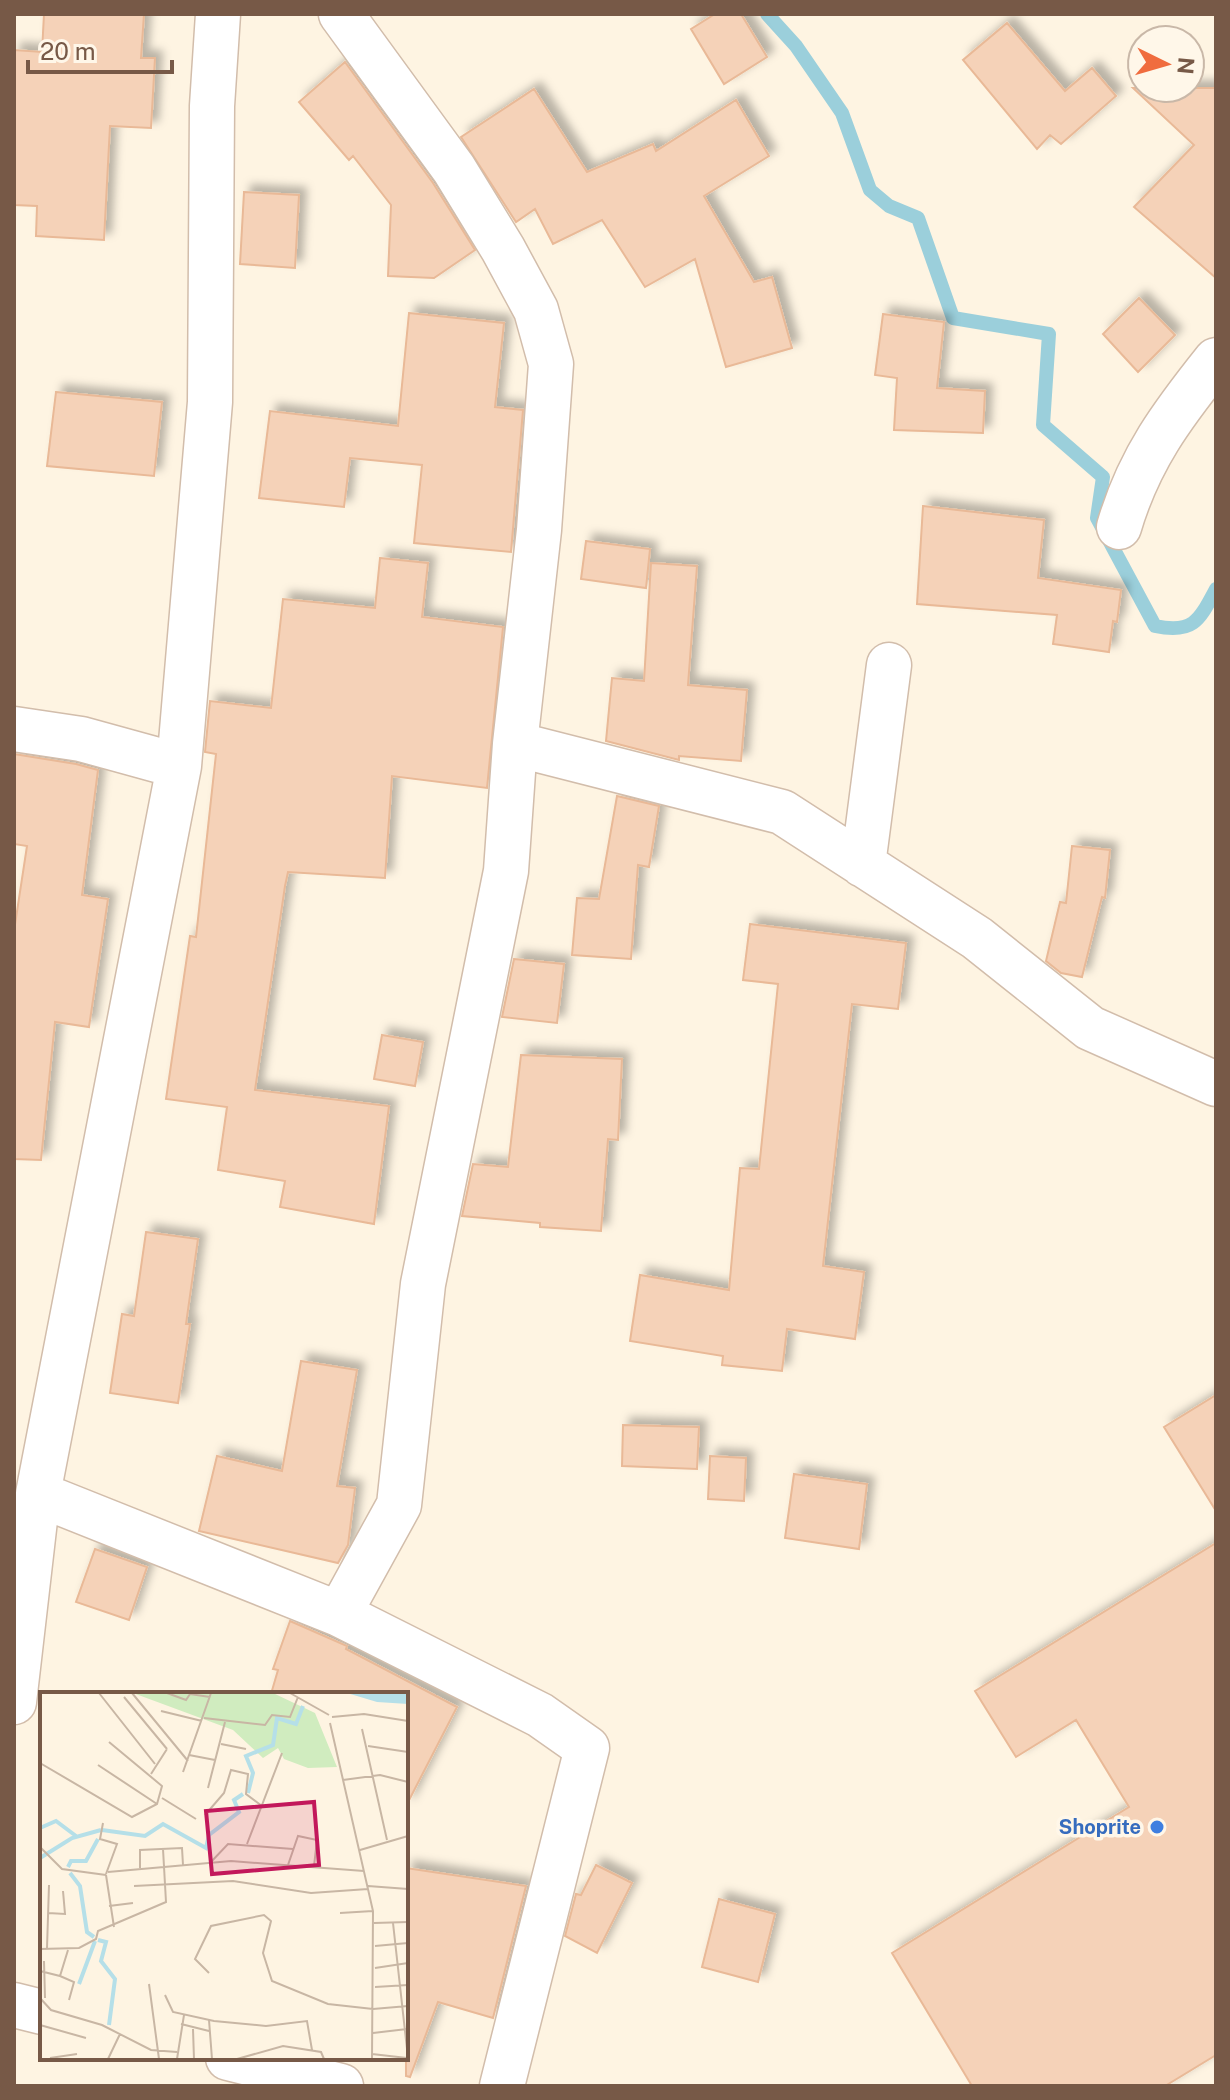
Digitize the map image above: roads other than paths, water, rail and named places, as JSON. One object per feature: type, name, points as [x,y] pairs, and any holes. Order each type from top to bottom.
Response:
[{"type":"street","points":[[14,1702],[38,1494],[179,766],[210,402],[212,106],[218,14]]},
{"type":"street","points":[[339,1614],[399,1505],[423,1284],[506,871],[515,744],[540,516],[551,364],[536,310],[495,236],[454,169],[341,14]]},
{"type":"street","points":[[1119,527],[1130,489],[1170,418],[1216,360]]},
{"type":"street","points":[[863,865],[889,665]]},
{"type":"street","points":[[14,729],[81,739],[179,766]]},
{"type":"street","points":[[515,744],[782,812],[977,938],[1090,1028],[1216,1084]]},
{"type":"street","points":[[38,1494],[339,1614],[540,1715],[587,1748],[502,2086]]},
{"type":"street","points":[[14,2005],[40,2012]]},
{"type":"street","points":[[236,2060],[341,2086]]},
{"type":"waterway","points":[[767,14],[796,46],[842,113],[870,190],[889,206],[918,218],[953,318],[1049,334],[1043,425],[1103,477],[1097,518],[1155,626],[1187,626],[1199,617],[1216,589]]},
{"type":"place","name":"Shoprite","points":[[1157,1827]]}]
